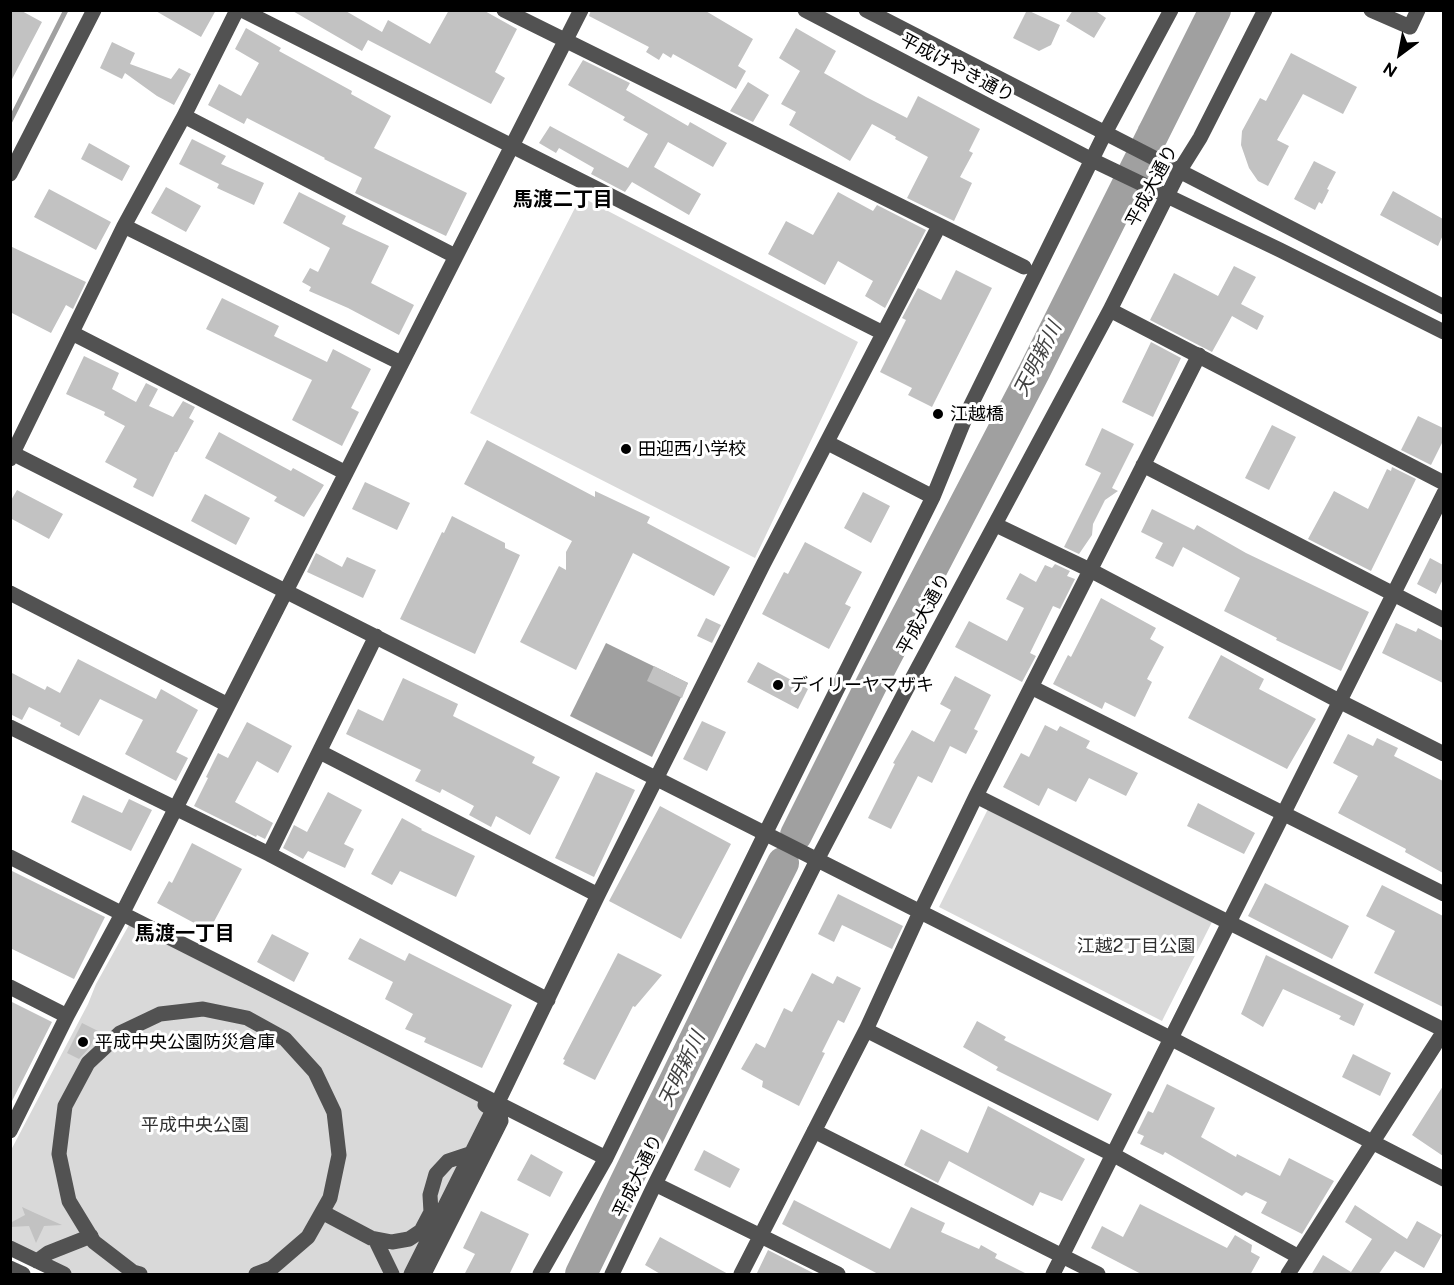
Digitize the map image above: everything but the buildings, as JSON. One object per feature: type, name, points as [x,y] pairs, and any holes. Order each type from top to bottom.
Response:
[{"type":"street","points":[[10,174],[94,10]]},
{"type":"street","points":[[237,10],[184,116],[124,226],[11,455],[376,636],[1170,1038],[1443,1179]]},
{"type":"street","points":[[242,10],[884,333]]},
{"type":"street","points":[[504,10],[1024,267]]},
{"type":"street","points":[[12,1124],[176,809],[581,10]]},
{"type":"street","name":"平成けやき通り","points":[[805,10],[1167,197]]},
{"type":"street","name":"平成けやき通り","points":[[866,10],[1180,170]]},
{"type":"street","name":"平成大通り","points":[[612,1275],[812,858],[996,525],[1265,10]]},
{"type":"street","points":[[1371,10],[1410,27],[1418,10]]},
{"type":"street","name":"平成大通り","points":[[540,1275],[606,1158],[770,836],[933,497],[969,409],[1165,12]]},
{"type":"street","points":[[184,116],[455,256]]},
{"type":"street","points":[[1180,170],[1443,307]]},
{"type":"street","points":[[1167,197],[1280,250],[1443,332]]},
{"type":"street","points":[[124,226],[401,363]]},
{"type":"street","points":[[424,1275],[501,1121],[498,1102],[598,895],[764,565],[939,226]]},
{"type":"street","points":[[1110,310],[1443,483]]},
{"type":"street","points":[[72,333],[346,473]]},
{"type":"street","points":[[741,1275],[866,1030],[976,796],[1199,355]]},
{"type":"street","points":[[828,443],[933,497]]},
{"type":"street","points":[[1143,465],[1443,620]]},
{"type":"street","points":[[1053,1275],[1443,493]]},
{"type":"street","points":[[996,525],[1090,570],[1443,754]]},
{"type":"street","points":[[10,592],[228,705]]},
{"type":"street","points":[[269,854],[376,636]]},
{"type":"street","points":[[1031,687],[1443,894]]},
{"type":"street","points":[[10,727],[269,854],[548,1000]]},
{"type":"street","points":[[320,752],[598,895]]},
{"type":"street","points":[[976,796],[1443,1030],[1288,1275]]},
{"type":"street","points":[[10,857],[278,996],[498,1102],[606,1158]]},
{"type":"street","points":[[10,987],[67,1016]]},
{"type":"street","points":[[140,1275],[132,1272],[94,1242],[69,1201],[58,1154],[65,1106],[88,1063],[120,1033],[160,1014],[203,1009],[247,1018],[285,1039],[315,1071],[334,1112],[339,1155],[330,1198],[308,1237],[274,1271],[256,1275]]},
{"type":"street","points":[[866,1030],[1112,1154],[1299,1257]]},
{"type":"street","points":[[411,1275],[493,1110],[475,1098]]},
{"type":"street","points":[[814,1131],[1098,1275]]},
{"type":"street","points":[[322,1212],[375,1239],[392,1242],[409,1239],[421,1231],[430,1212],[430,1195],[436,1174],[448,1161],[472,1153]]},
{"type":"street","points":[[655,1184],[838,1275]]},
{"type":"street","points":[[37,1261],[48,1253],[91,1236]]},
{"type":"street","points":[[375,1239],[392,1275]]},
{"type":"street","points":[[10,1248],[64,1275]]},
{"type":"street","points":[[10,1268],[23,1275]]},
{"type":"green space","points":[[1142,121],[1166,130],[1169,135],[1155,145],[1140,138],[1138,127]]},
{"type":"green space","points":[[1119,187],[1132,193],[1134,212],[1103,198]]},
{"type":"green space","points":[[587,200],[858,342],[755,558],[470,413],[578,202],[584,206]]},
{"type":"green space","name":"江越2丁目公園","points":[[988,809],[1212,922],[1162,1021],[939,907]]},
{"type":"green space","name":"平成中央公園","points":[[129,925],[497,1108],[415,1274],[64,1274],[11,1248],[10,1152],[88,1004],[96,984]]},
{"type":"shaded area","points":[[606,643],[688,683],[652,757],[570,716]]},
{"type":"waterway","points":[[10,121],[66,10]]},
{"type":"waterway","name":"天明新川","points":[[796,835],[872,683],[1034,372],[1215,10]]},
{"type":"waterway","name":"天明新川","points":[[581,1274],[783,863]]},
{"type":"place","name":"江越橋","points":[[938,414]]},
{"type":"place","name":"田迎西小学校","points":[[626,449]]},
{"type":"place","name":"デイリーヤマザキ","points":[[778,685]]},
{"type":"place","name":"平成中央公園防災倉庫","points":[[83,1042]]},
{"type":"district","name":"馬渡二丁目","points":[[563,200]]},
{"type":"district","name":"馬渡一丁目","points":[[185,934]]}]
